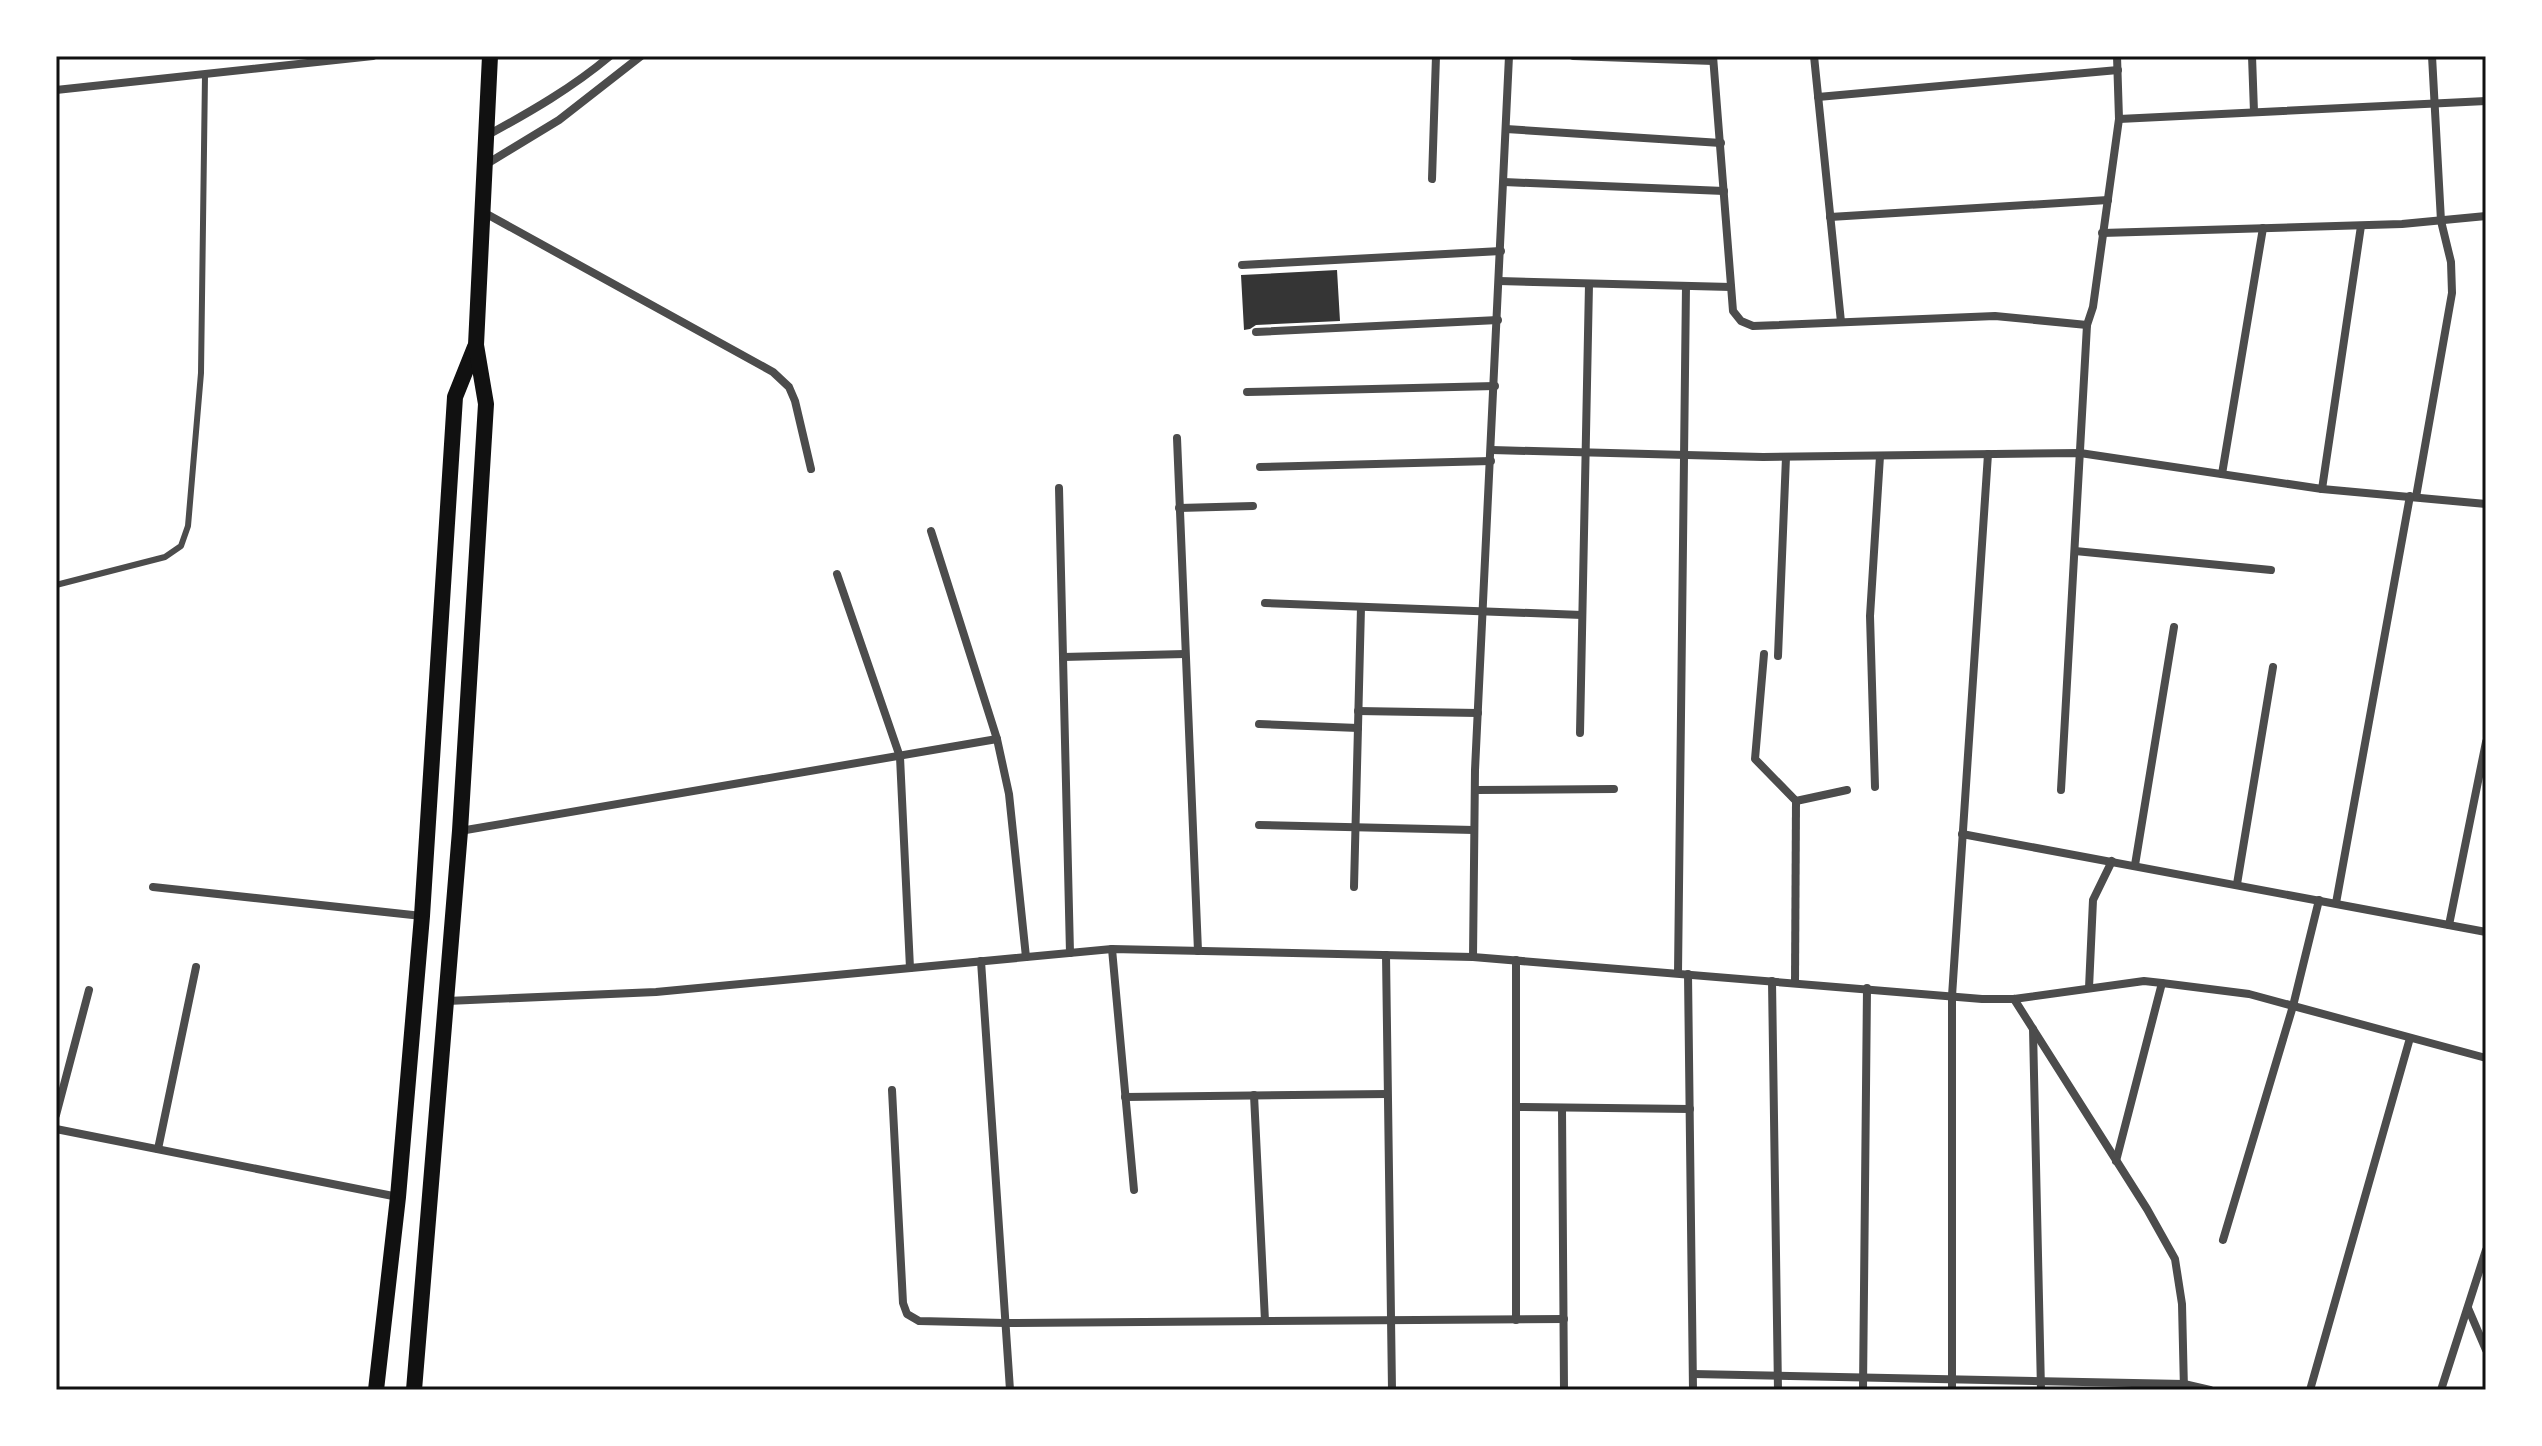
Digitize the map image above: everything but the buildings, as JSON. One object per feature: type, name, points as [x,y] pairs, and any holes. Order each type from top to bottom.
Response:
[{"type":"main road","points":[[414,1390],[460,831],[486,404],[476,345],[490,56]]},
{"type":"main road","points":[[376,1390],[398,1197],[422,916],[455,397],[476,345]]},
{"type":"street","points":[[56,90],[373,56]]},
{"type":"street","points":[[486,136],[532,111],[583,78],[610,56]]},
{"type":"street","points":[[484,166],[570,113],[641,56]]},
{"type":"street","points":[[1432,179],[1436,56]]},
{"type":"street","points":[[1473,957],[1478,713],[1509,56]]},
{"type":"street","points":[[1573,56],[1713,58],[1733,311],[1741,321],[1753,326],[1995,316],[2087,325]]},
{"type":"street","points":[[1814,56],[1841,322]]},
{"type":"street","points":[[2061,790],[2087,325],[2093,307],[2119,119],[2117,56]]},
{"type":"street","points":[[2252,56],[2254,112]]},
{"type":"street","points":[[2336,903],[2452,293],[2451,262],[2441,221],[2432,56]]},
{"type":"street","points":[[1818,97],[2118,70]]},
{"type":"street","points":[[2119,119],[2486,101]]},
{"type":"street","points":[[1506,129],[1721,143]]},
{"type":"street","points":[[1504,182],[1724,191]]},
{"type":"street","points":[[1830,217],[2108,200]]},
{"type":"street","points":[[482,212],[773,372],[789,387],[795,401],[811,469]]},
{"type":"street","points":[[2102,233],[2361,226],[2486,216]]},
{"type":"street","points":[[2322,489],[2361,226]]},
{"type":"street","points":[[2222,474],[2263,228]]},
{"type":"street","points":[[1242,265],[1501,251]]},
{"type":"street","points":[[1499,281],[1731,287]]},
{"type":"street","points":[[1580,733],[1589,284]]},
{"type":"street","points":[[1678,973],[1686,286]]},
{"type":"street","points":[[1256,332],[1498,320]]},
{"type":"street","points":[[1247,392],[1495,386]]},
{"type":"street","points":[[1177,438],[1198,951]]},
{"type":"street","points":[[1492,450],[1786,457],[2080,453],[2322,489],[2486,504]]},
{"type":"street","points":[[1952,1390],[1952,996],[1988,454]]},
{"type":"street","points":[[1875,787],[1870,616],[1880,456]]},
{"type":"street","points":[[1778,656],[1786,457]]},
{"type":"street","points":[[1260,467],[1491,461]]},
{"type":"street","points":[[1059,488],[1070,953]]},
{"type":"street","points":[[1179,508],[1253,506]]},
{"type":"street","points":[[931,531],[997,739],[1009,794],[1026,957]]},
{"type":"street","points":[[2075,551],[2271,570]]},
{"type":"street","points":[[837,574],[900,757],[910,968]]},
{"type":"street","points":[[1265,603],[1582,615]]},
{"type":"street","points":[[1354,887],[1361,607]]},
{"type":"street","points":[[2135,865],[2174,627]]},
{"type":"street","points":[[1063,657],[1185,654]]},
{"type":"street","points":[[1764,654],[1755,759],[1796,801],[1795,982]]},
{"type":"street","points":[[2237,884],[2273,667]]},
{"type":"street","points":[[1358,711],[1478,713]]},
{"type":"street","points":[[1259,724],[1358,728]]},
{"type":"street","points":[[460,831],[997,739]]},
{"type":"street","points":[[2449,925],[2486,742]]},
{"type":"street","points":[[1475,790],[1614,789]]},
{"type":"street","points":[[1796,801],[1847,790]]},
{"type":"street","points":[[1259,825],[1474,830]]},
{"type":"street","points":[[1962,834],[2486,932]]},
{"type":"street","points":[[2089,988],[2093,900],[2112,861]]},
{"type":"street","points":[[153,887],[422,916]]},
{"type":"street","points":[[2223,1240],[2293,1006],[2319,900]]},
{"type":"street","points":[[1112,949],[1134,1190]]},
{"type":"street","points":[[447,1001],[656,992],[1112,949],[1473,957],[2014,999],[2144,981],[2249,994],[2486,1058]]},
{"type":"street","points":[[1386,955],[1392,1390]]},
{"type":"street","points":[[1516,960],[1516,1320]]},
{"type":"street","points":[[981,961],[1010,1390]]},
{"type":"street","points":[[158,1149],[196,967]]},
{"type":"street","points":[[1688,974],[1693,1390]]},
{"type":"street","points":[[1772,981],[1778,1390]]},
{"type":"street","points":[[2116,1161],[2162,983]]},
{"type":"street","points":[[1863,1390],[1867,988]]},
{"type":"street","points":[[56,1115],[89,990]]},
{"type":"street","points":[[2014,999],[2175,1259],[2181,1293],[2184,1387]]},
{"type":"street","points":[[2033,1029],[2041,1385]]},
{"type":"street","points":[[2310,1390],[2410,1038]]},
{"type":"street","points":[[892,1090],[903,1303],[907,1314],[919,1321],[1564,1319]]},
{"type":"street","points":[[1125,1097],[1387,1094]]},
{"type":"street","points":[[1254,1095],[1265,1321]]},
{"type":"street","points":[[1516,1107],[1690,1109]]},
{"type":"street","points":[[1562,1108],[1564,1390]]},
{"type":"street","points":[[56,1129],[398,1197]]},
{"type":"street","points":[[2441,1390],[2486,1250]]},
{"type":"street","points":[[2468,1307],[2486,1350]]},
{"type":"street","points":[[1693,1374],[1952,1379],[2210,1390]]},
{"type":"lane","points":[[56,585],[165,557],[181,546],[188,526],[201,373],[205,75]]}]
